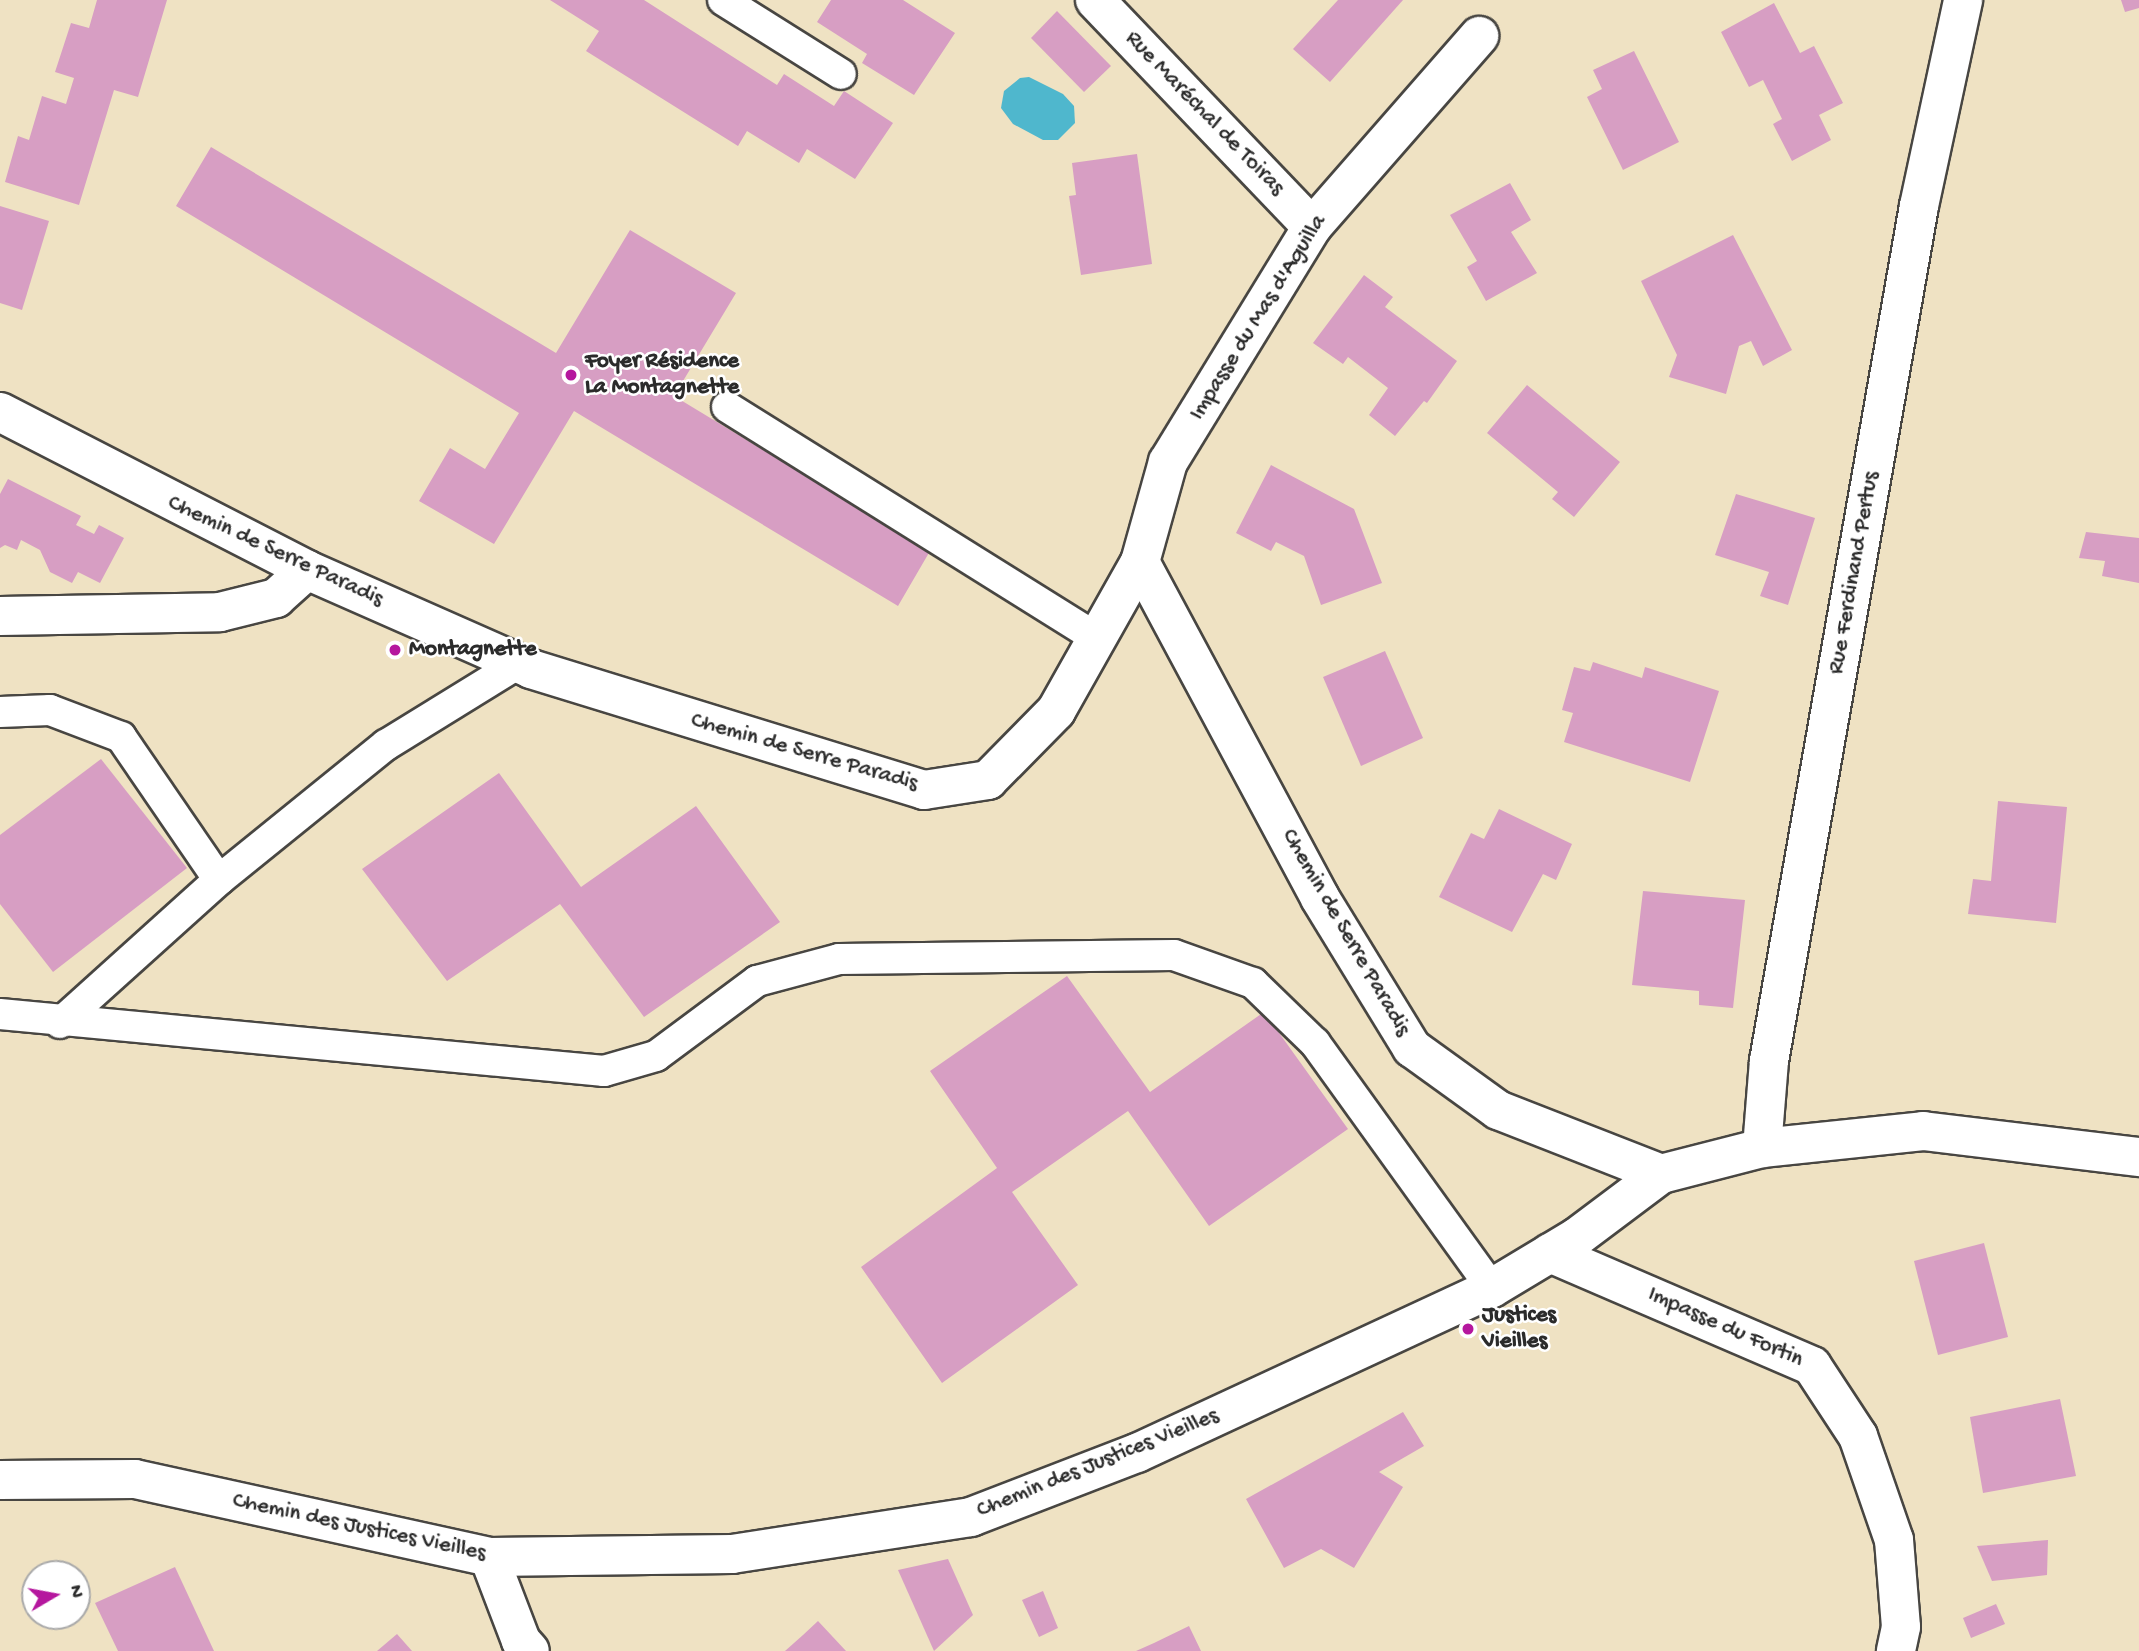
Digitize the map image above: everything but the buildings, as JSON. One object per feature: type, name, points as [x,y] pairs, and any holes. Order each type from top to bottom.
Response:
[{"type":"street","name":"Rue Maréchal de Toiras","points":[[1095,0],[1312,227]]},
{"type":"street","name":"Rue Ferdinand Pertus","points":[[1762,1148],[1769,1061],[1916,220],[1964,0]]},
{"type":"street","name":"Impasse du Mas d'Aguilla","points":[[1140,562],[1168,463],[1312,227],[1479,36]]},
{"type":"street","name":"Chemin de Serre Paradis","points":[[0,412],[307,570],[519,663],[857,773],[924,790],[988,780],[1056,711],[1140,562]]},
{"type":"street","name":"Chemin de Serre Paradis","points":[[1140,562],[1320,898],[1412,1048],[1498,1110],[1661,1174]]},
{"type":"street","points":[[0,616],[220,612],[276,598],[307,570]]},
{"type":"street","name":"Chemin des Justices Vieilles","points":[[0,1480],[135,1479],[489,1557],[732,1554],[971,1517],[1138,1453],[1492,1288],[1550,1253],[1661,1174],[1762,1148],[1923,1131],[2139,1157]]},
{"type":"street","name":"Impasse du Fortin","points":[[1550,1253],[1812,1366],[1858,1436],[1894,1540],[1901,1627],[1896,1651]]},
{"type":"street","points":[[489,1557],[521,1641],[530,1651]]},
{"type":"lane","points":[[723,0],[841,74]]},
{"type":"lane","points":[[727,407],[1097,638]]},
{"type":"lane","points":[[60,1023],[219,880],[386,746],[519,663]]},
{"type":"lane","points":[[0,712],[50,710],[121,737],[219,880]]},
{"type":"lane","points":[[0,1014],[60,1023],[604,1071],[656,1056],[757,981],[839,959],[1174,956],[1253,983],[1315,1043],[1492,1288]]},
{"type":"water","points":[[1029,77],[1063,94],[1074,106],[1075,123],[1058,140],[1043,140],[1013,124],[1001,108],[1004,91],[1020,78]]},
{"type":"place","name":"Foyer Résidence La Montagnette","points":[[571,375]]},
{"type":"place","name":"Montagnette","points":[[395,650]]},
{"type":"place","name":"Justices Vieilles","points":[[1468,1329]]}]
